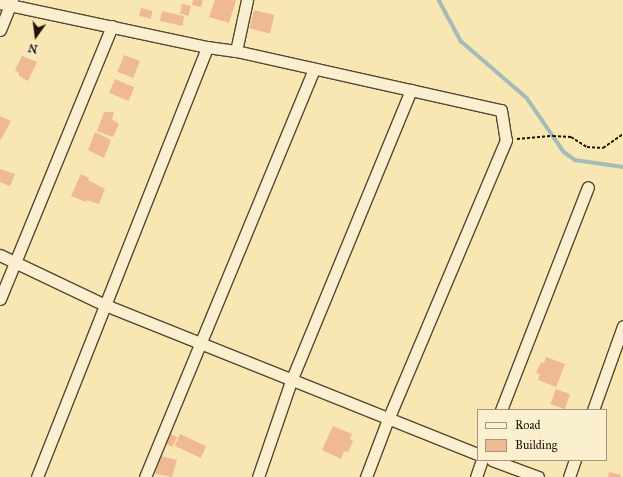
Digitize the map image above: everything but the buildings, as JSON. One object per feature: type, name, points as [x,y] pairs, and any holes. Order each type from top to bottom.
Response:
[{"type":"street","points":[[236,51],[247,0]]},
{"type":"street","points":[[0,3],[12,2],[207,47],[236,51],[501,110],[506,140],[388,419],[366,477]]},
{"type":"street","points":[[0,30],[12,2]]},
{"type":"street","points":[[0,299],[112,26]]},
{"type":"street","points":[[37,477],[207,47]]},
{"type":"street","points":[[145,477],[314,69]]},
{"type":"street","points":[[258,477],[291,380],[411,90]]},
{"type":"street","points":[[501,409],[588,187]]},
{"type":"street","points":[[0,255],[106,305],[199,344],[477,454]]},
{"type":"street","points":[[593,409],[623,326]]},
{"type":"street","points":[[476,477],[482,461]]},
{"type":"street","points":[[495,461],[538,477]]},
{"type":"street","points":[[569,477],[575,461]]},
{"type":"path","points":[[506,140],[553,136],[571,137],[587,147],[603,148],[623,134]]},
{"type":"waterway","points":[[439,0],[461,41],[527,98],[564,152],[575,160],[623,167]]}]
